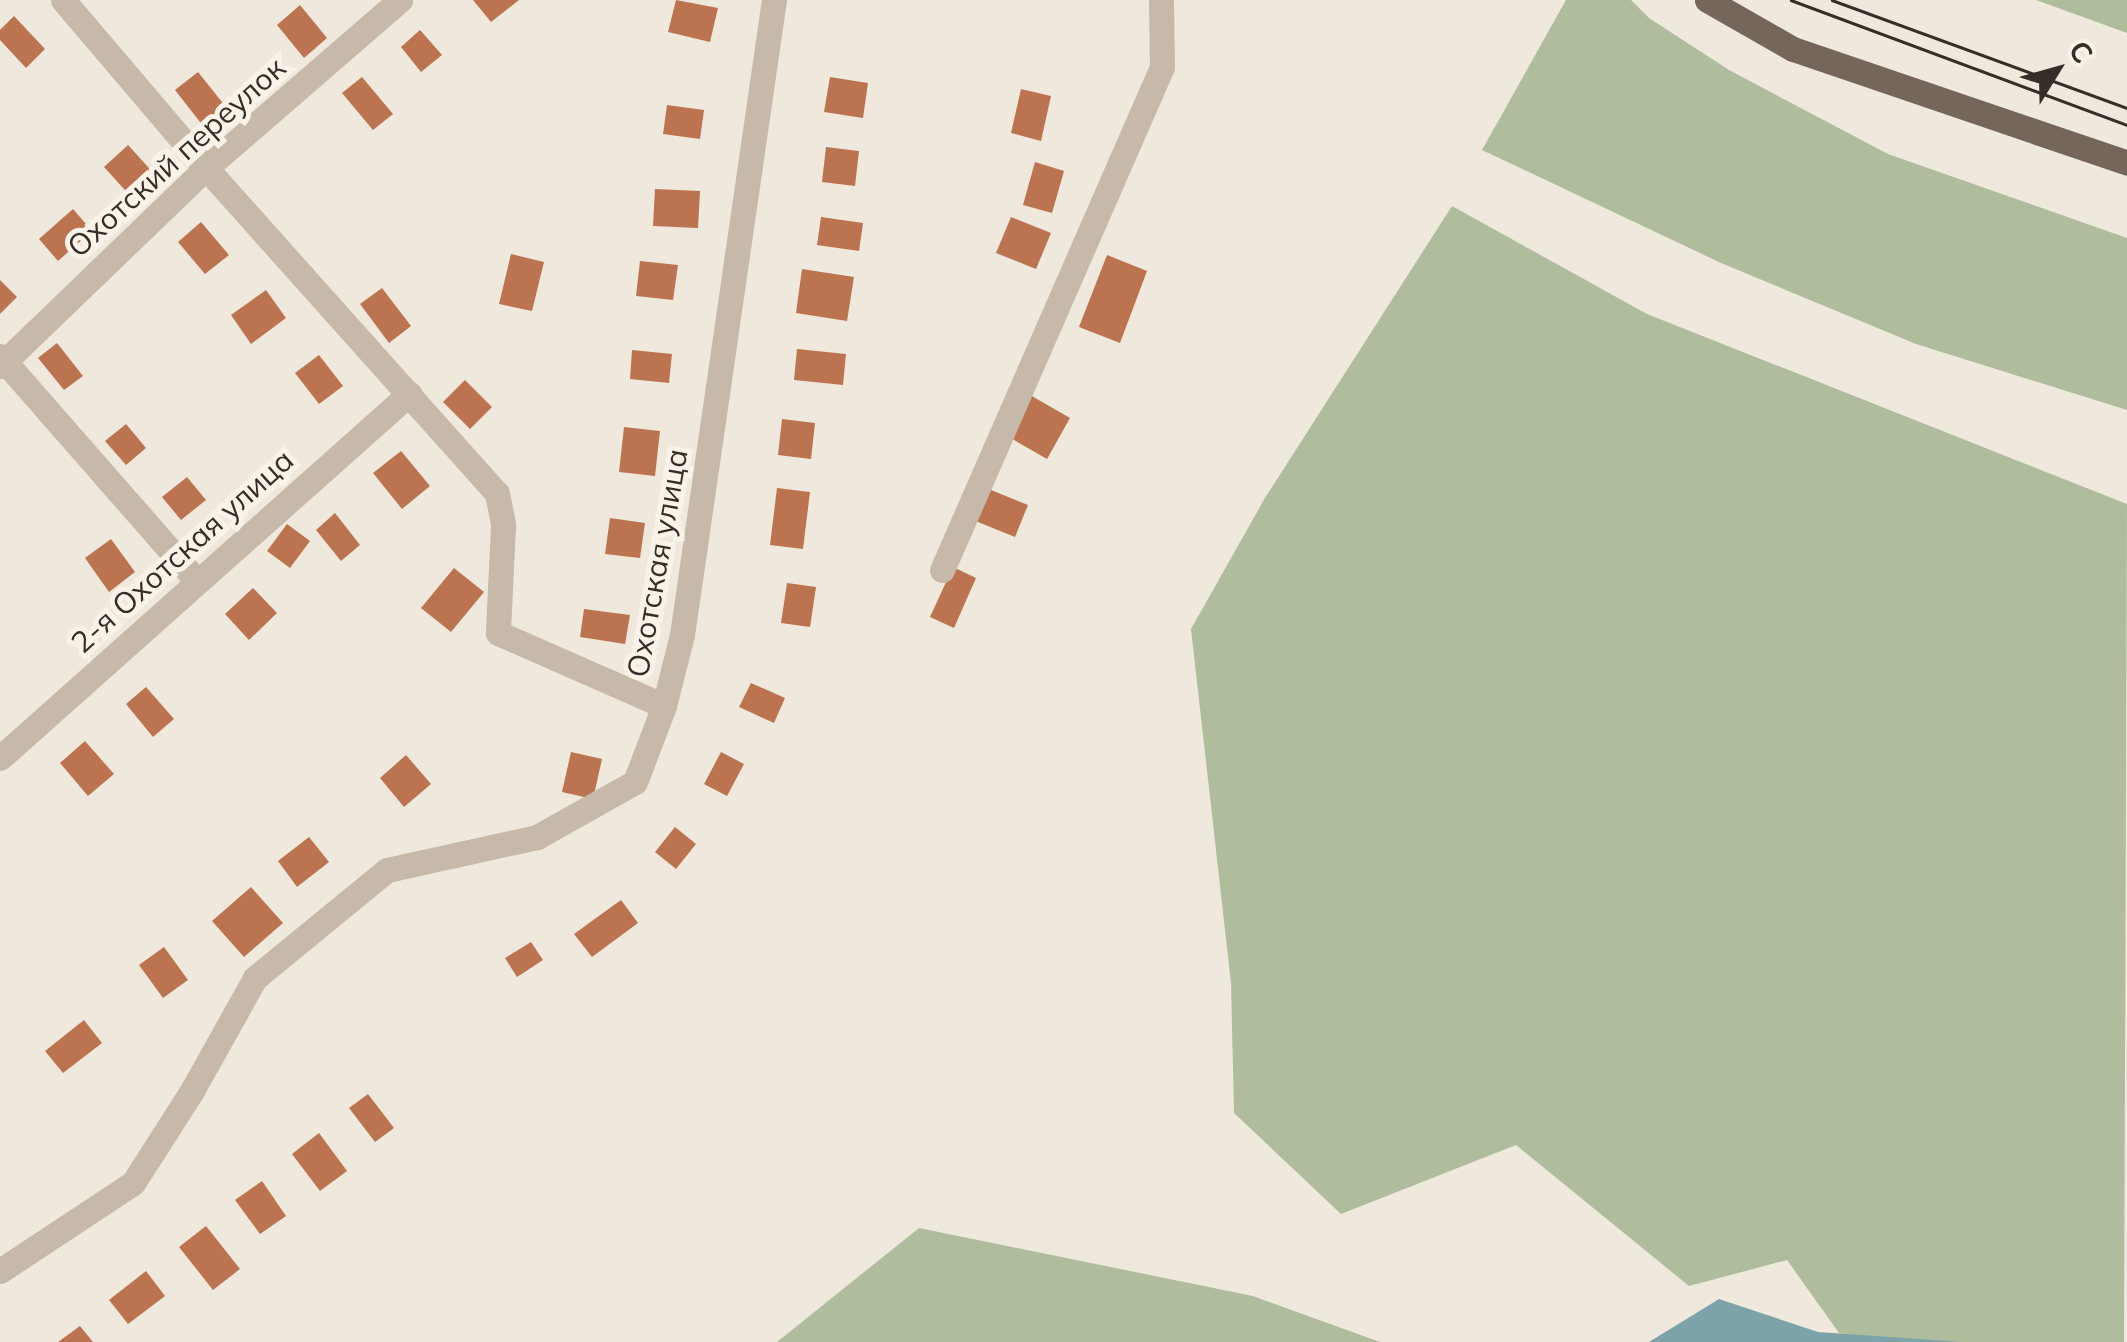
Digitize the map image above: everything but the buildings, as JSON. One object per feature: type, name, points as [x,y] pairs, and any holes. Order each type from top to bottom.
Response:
[{"type":"main road","points":[[1707,0],[1792,49],[2127,163]]},
{"type":"street","points":[[63,0],[206,168],[497,492],[503,524],[498,633],[664,706]]},
{"type":"street","name":"Охотский переулок","points":[[2,361],[206,168],[400,0]]},
{"type":"street","name":"Охотская улица","points":[[0,1270],[133,1183],[193,1089],[255,978],[388,870],[536,836],[635,782],[664,706],[682,635],[774,0]]},
{"type":"street","points":[[942,570],[1162,67],[1161,0]]},
{"type":"street","points":[[2,361],[197,581]]},
{"type":"street","name":"2-я Охотская улица","points":[[0,758],[409,394]]},
{"type":"green space","points":[[1566,0],[1631,0],[1649,18],[1729,70],[1888,154],[2127,238],[2127,410],[1916,344],[1721,263],[1482,150]]},
{"type":"green space","points":[[2036,0],[2127,0],[2127,33]]},
{"type":"green space","points":[[1452,206],[1647,314],[2127,504],[2124,1342],[1895,1342],[1839,1333],[1787,1260],[1689,1286],[1516,1145],[1341,1214],[1234,1113],[1231,983],[1191,629],[1265,498]]},
{"type":"green space","points":[[919,1228],[1253,1296],[1380,1342],[777,1342]]},
{"type":"water","points":[[1719,1299],[1818,1332],[1962,1342],[1649,1342]]},
{"type":"tram line","points":[[1791,0],[2127,125]]},
{"type":"tram line","points":[[1832,0],[2127,108]]}]
